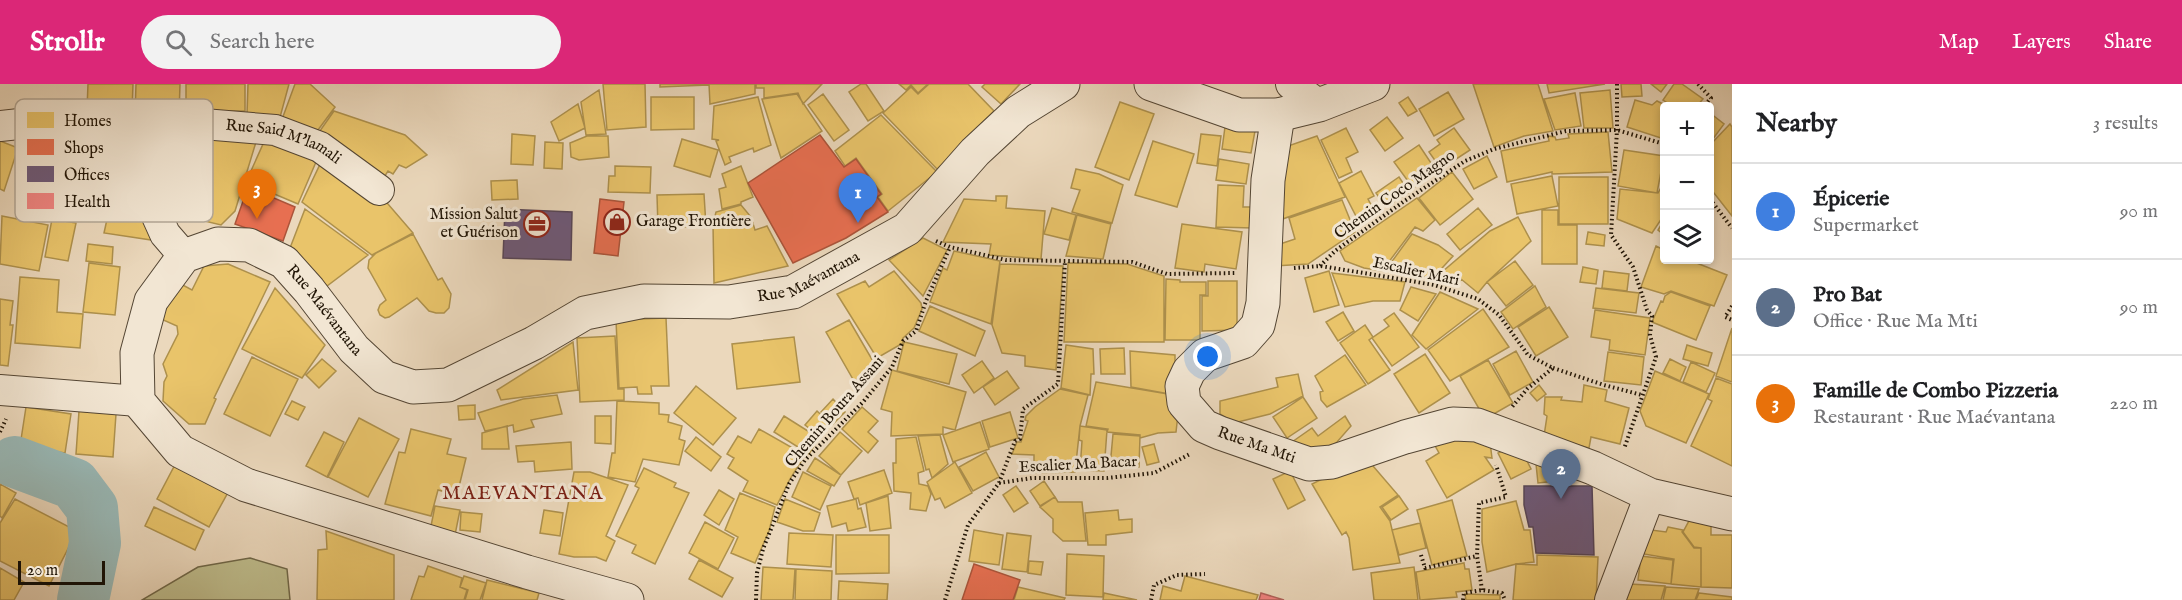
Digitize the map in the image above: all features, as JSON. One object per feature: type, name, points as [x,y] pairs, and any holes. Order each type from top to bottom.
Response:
[{"type":"street","name":"Rue Maévantana","points":[[184,256],[218,244],[249,245],[284,262],[309,290],[354,349],[384,377],[413,387],[448,386],[585,313],[644,301],[729,302],[793,292],[907,230],[975,152],[1018,112],[1063,84]]},
{"type":"street","points":[[1151,84],[1239,115],[1278,115],[1319,105],[1373,84]]},
{"type":"street","points":[[1291,84],[1319,105]]},
{"type":"street","name":"Rue Ma Mti","points":[[1278,115],[1268,180],[1263,303],[1258,325],[1243,342],[1205,355],[1189,371],[1182,386],[1184,403],[1204,426],[1310,464],[1332,462],[1453,424],[1477,425],[1616,479],[1650,495],[1732,514]]},
{"type":"street","points":[[0,126],[15,124]]},
{"type":"street","name":"Rue Said M'lamali","points":[[213,125],[276,130],[320,147],[378,190]]},
{"type":"street","points":[[160,222],[165,234],[184,256],[151,301],[137,353],[138,401],[180,451],[246,485],[527,572],[627,600]]},
{"type":"street","points":[[0,390],[138,401]]},
{"type":"street","points":[[1610,600],[1650,495]]},
{"type":"path","points":[[1616,479],[1641,395],[1656,357],[1650,335],[1652,316],[1647,310],[1633,267],[1611,235],[1617,130],[1617,84]]},
{"type":"path","points":[[1698,84],[1711,98],[1708,102]]},
{"type":"path","name":"Chemin Coco Magno","points":[[1320,266],[1345,244],[1466,161],[1494,149],[1566,131],[1617,130],[1660,143]]},
{"type":"path","points":[[1714,204],[1732,228]]},
{"type":"path","name":"Escalier Mari","points":[[907,230],[950,247],[1006,260],[1132,262],[1167,274],[1204,274],[1320,266],[1434,285],[1478,299],[1499,315],[1528,355],[1554,368],[1604,386],[1641,395]]},
{"type":"path","name":"Chemin Boura Assani","points":[[756,600],[757,573],[763,549],[789,484],[805,460],[863,402],[892,367],[903,341],[916,331],[926,301],[950,247]]},
{"type":"path","points":[[945,600],[968,525],[999,483],[1015,441],[1020,439],[1023,409],[1059,384],[1065,260]]},
{"type":"path","points":[[1732,306],[1725,317],[1732,320]]},
{"type":"path","points":[[1482,590],[1477,556],[1479,503],[1506,497],[1494,459],[1501,434],[1501,419],[1527,389],[1554,368]]},
{"type":"path","name":"Escalier Ma Bacar","points":[[999,483],[1032,478],[1107,478],[1154,473],[1220,433]]},
{"type":"path","points":[[1421,555],[1425,568],[1477,556]]},
{"type":"path","points":[[1150,600],[1154,585],[1178,575],[1205,574]]},
{"type":"path","points":[[1463,600],[1464,592],[1482,590],[1502,594],[1505,600]]},
{"type":"shaded area","points":[[250,558],[287,569],[290,600],[142,600],[198,567]]},
{"type":"building: Homes","points":[[88,84],[133,84],[132,99],[87,99]]},
{"type":"building: Homes","points":[[136,84],[180,84],[180,99],[136,99]]},
{"type":"building: Homes","points":[[186,84],[245,84],[245,111],[213,111],[213,99],[186,99]]},
{"type":"building: Homes","points":[[248,84],[289,84],[279,121],[247,115]]},
{"type":"building: Homes","points":[[295,84],[310,84],[335,107],[315,134],[281,122]]},
{"type":"building: Homes","points":[[603,84],[645,84],[646,127],[607,130]]},
{"type":"building: Homes","points":[[660,84],[708,84],[708,85],[660,87]]},
{"type":"building: Homes","points":[[709,84],[755,84],[755,94],[710,104]]},
{"type":"building: Homes","points":[[756,84],[822,84],[803,104],[798,93],[764,98],[764,88],[756,88]]},
{"type":"building: Homes","points":[[861,84],[866,84],[884,111],[868,121],[849,92]]},
{"type":"building: Homes","points":[[899,84],[928,84],[918,93],[911,85],[906,90]]},
{"type":"building: Homes","points":[[929,84],[968,84],[994,111],[937,169],[883,113],[911,87],[918,94]]},
{"type":"building: Homes","points":[[985,84],[1020,84],[1001,104],[982,87]]},
{"type":"building: Homes","points":[[1473,84],[1538,84],[1553,131],[1524,136],[1494,147]]},
{"type":"building: Homes","points":[[1547,84],[1605,84],[1549,93]]},
{"type":"building: Homes","points":[[1621,84],[1641,84],[1642,96],[1622,97]]},
{"type":"building: Homes","points":[[1651,84],[1667,84],[1661,92]]},
{"type":"building: Homes","points":[[1674,84],[1682,84],[1703,99],[1700,102],[1666,102],[1663,100]]},
{"type":"building: Homes","points":[[599,90],[606,134],[586,135],[581,102]]},
{"type":"building: Homes","points":[[1610,90],[1613,128],[1584,128],[1580,93]]},
{"type":"building: Homes","points":[[1448,92],[1464,119],[1434,136],[1419,109]]},
{"type":"building: Homes","points":[[1575,93],[1581,126],[1555,130],[1544,99]]},
{"type":"building: Homes","points":[[797,94],[822,131],[781,158],[762,99]]},
{"type":"building: Homes","points":[[823,94],[849,130],[834,141],[808,105]]},
{"type":"building: Homes","points":[[651,97],[694,97],[694,129],[651,130]]},
{"type":"building: Homes","points":[[758,97],[771,145],[754,152],[753,148],[729,157],[731,162],[725,165],[716,141],[719,140],[712,139],[714,106]]},
{"type":"building: Homes","points":[[1408,97],[1417,111],[1408,116],[1399,103]]},
{"type":"building: Homes","points":[[1635,100],[1652,105],[1657,101],[1660,102],[1660,138],[1627,127]]},
{"type":"building: Homes","points":[[1120,102],[1154,114],[1129,180],[1095,167]]},
{"type":"building: Homes","points":[[578,104],[585,128],[559,141],[551,122]]},
{"type":"building: Homes","points":[[334,111],[405,135],[427,155],[406,168],[399,165],[393,174],[388,171],[381,182],[317,135]]},
{"type":"building: Homes","points":[[881,115],[937,172],[888,211],[878,197],[882,194],[856,158],[845,166],[835,151]]},
{"type":"building: Homes","points":[[1714,116],[1724,124],[1714,138]]},
{"type":"building: Homes","points":[[1387,117],[1403,138],[1385,151],[1370,130]]},
{"type":"building: Homes","points":[[1730,124],[1732,127],[1732,216],[1714,193],[1714,141]]},
{"type":"building: Homes","points":[[1225,127],[1255,131],[1251,153],[1222,149]]},
{"type":"building: Homes","points":[[1346,128],[1358,152],[1346,158],[1352,172],[1339,178],[1321,140]]},
{"type":"building: Homes","points":[[1454,128],[1470,150],[1441,169],[1429,152],[1440,144],[1437,140]]},
{"type":"building: Homes","points":[[213,132],[256,142],[235,211],[221,225],[209,222],[213,222]]},
{"type":"building: Homes","points":[[1608,132],[1612,172],[1552,174],[1552,172],[1507,182],[1501,151],[1549,141],[1548,136],[1555,137],[1556,140],[1569,138],[1568,134]]},
{"type":"building: Homes","points":[[268,133],[319,155],[298,204],[246,182]]},
{"type":"building: Homes","points":[[512,134],[535,136],[533,165],[511,164]]},
{"type":"building: Homes","points":[[1201,134],[1221,136],[1217,166],[1197,163]]},
{"type":"building: Homes","points":[[587,136],[608,136],[609,157],[579,160],[571,157],[570,143]]},
{"type":"building: Homes","points":[[1317,136],[1345,197],[1274,222],[1288,146]]},
{"type":"building: Homes","points":[[682,139],[718,150],[710,177],[674,166]]},
{"type":"building: Homes","points":[[0,141],[15,147],[15,157],[4,191],[0,189]]},
{"type":"building: Homes","points":[[1153,141],[1194,154],[1177,207],[1135,195]]},
{"type":"building: Homes","points":[[545,142],[563,143],[562,169],[544,168]]},
{"type":"building: Homes","points":[[1419,145],[1437,172],[1413,188],[1394,162]]},
{"type":"building: Homes","points":[[1624,150],[1660,155],[1657,193],[1618,186]]},
{"type":"building: Homes","points":[[324,156],[388,204],[413,233],[372,255],[302,202]]},
{"type":"building: Homes","points":[[1487,156],[1497,177],[1474,189],[1463,169]]},
{"type":"building: Homes","points":[[1219,159],[1249,164],[1246,184],[1216,180]]},
{"type":"building: Homes","points":[[615,166],[651,167],[650,193],[608,192],[609,176],[615,176]]},
{"type":"building: Homes","points":[[741,166],[753,197],[741,204],[722,209],[719,189],[726,187],[722,174]]},
{"type":"building: Homes","points":[[1076,169],[1099,174],[1123,185],[1112,223],[1072,212],[1080,190],[1071,188]]},
{"type":"building: Homes","points":[[1361,171],[1374,196],[1368,199],[1376,214],[1359,222],[1339,183]]},
{"type":"building: Homes","points":[[1452,172],[1473,199],[1440,225],[1419,198]]},
{"type":"building: Homes","points":[[1552,176],[1558,206],[1517,214],[1511,184]]},
{"type":"building: Homes","points":[[1399,177],[1409,192],[1386,207],[1376,193]]},
{"type":"building: Homes","points":[[1559,177],[1608,177],[1608,224],[1559,224]]},
{"type":"building: Homes","points":[[517,180],[518,199],[492,200],[491,181]]},
{"type":"building: Homes","points":[[1218,185],[1244,186],[1243,207],[1254,207],[1253,228],[1216,227]]},
{"type":"building: Homes","points":[[1620,189],[1658,193],[1660,189],[1660,221],[1652,233],[1617,219]]},
{"type":"building: Homes","points":[[704,194],[706,226],[658,228],[657,195]]},
{"type":"building: Homes","points":[[996,196],[1007,196],[1006,208],[1045,211],[1041,259],[989,255],[991,244],[943,242],[964,199],[996,201]]},
{"type":"building: Homes","points":[[1417,198],[1435,220],[1423,231],[1415,227],[1382,271],[1364,268],[1345,261],[1340,251]]},
{"type":"building: Homes","points":[[1342,200],[1355,232],[1308,264],[1274,266],[1274,246],[1295,239],[1289,218]]},
{"type":"building: Homes","points":[[741,205],[751,217],[755,230],[767,226],[788,266],[714,283],[713,224],[716,212]]},
{"type":"building: Homes","points":[[1052,208],[1076,215],[1069,240],[1044,234]]},
{"type":"building: Homes","points":[[1478,208],[1492,225],[1460,250],[1447,234]]},
{"type":"building: Homes","points":[[305,209],[368,255],[327,286],[290,248]]},
{"type":"building: Homes","points":[[1542,210],[1558,210],[1558,225],[1577,225],[1577,264],[1542,264]]},
{"type":"building: Homes","points":[[1077,215],[1111,224],[1103,259],[1066,256]]},
{"type":"building: Homes","points":[[2,216],[15,219],[15,222],[48,225],[39,271],[0,264]]},
{"type":"building: Homes","points":[[1518,217],[1531,241],[1478,293],[1461,279],[1457,285],[1442,272],[1490,231]]},
{"type":"building: Homes","points":[[51,222],[76,223],[68,261],[45,257]]},
{"type":"building: Homes","points":[[106,222],[154,222],[158,241],[104,233]]},
{"type":"building: Homes","points":[[1182,224],[1242,232],[1236,269],[1205,264],[1204,272],[1175,268]]},
{"type":"building: Homes","points":[[1588,232],[1605,235],[1604,246],[1586,244]]},
{"type":"building: Homes","points":[[413,234],[438,280],[442,278],[451,294],[449,308],[444,313],[429,311],[417,298],[385,318],[378,310],[386,300],[368,268],[369,260],[376,253]]},
{"type":"building: Homes","points":[[1412,234],[1438,245],[1453,256],[1433,278],[1385,271]]},
{"type":"building: Homes","points":[[923,238],[947,250],[923,296],[889,260]]},
{"type":"building: Homes","points":[[88,244],[113,247],[112,264],[86,261]]},
{"type":"building: Homes","points":[[1656,246],[1660,248],[1660,264],[1699,264],[1727,275],[1714,306],[1671,291],[1664,294],[1641,287]]},
{"type":"building: Homes","points":[[954,251],[1000,261],[991,324],[930,302],[943,268],[947,270]]},
{"type":"building: Homes","points":[[1515,261],[1533,285],[1506,306],[1487,282]]},
{"type":"building: Homes","points":[[89,263],[120,267],[115,315],[83,312]]},
{"type":"building: Homes","points":[[1068,263],[1127,264],[1164,276],[1164,342],[1064,342]]},
{"type":"building: Homes","points":[[228,264],[270,282],[214,398],[216,399],[205,424],[189,424],[163,401],[164,382],[167,376],[163,364],[178,334],[177,326],[161,319],[179,283],[192,290],[204,266]]},
{"type":"building: Homes","points":[[1000,264],[1063,266],[1056,370],[1025,366],[1025,356],[1002,353],[992,325]]},
{"type":"building: Homes","points":[[1583,267],[1598,270],[1596,284],[1580,282]]},
{"type":"building: Homes","points":[[894,271],[921,303],[922,309],[914,328],[903,338],[903,343],[877,358],[837,294],[865,281],[869,287]]},
{"type":"building: Homes","points":[[1329,271],[1339,305],[1314,312],[1305,278]]},
{"type":"building: Homes","points":[[1604,271],[1629,274],[1627,291],[1602,288]]},
{"type":"building: Homes","points":[[1332,273],[1405,282],[1400,301],[1373,301],[1345,307]]},
{"type":"building: Homes","points":[[20,277],[59,280],[57,312],[83,314],[80,348],[15,343]]},
{"type":"building: Homes","points":[[1166,279],[1180,280],[1180,282],[1206,282],[1206,295],[1200,295],[1200,340],[1165,340]]},
{"type":"building: Homes","points":[[1208,281],[1237,281],[1237,330],[1202,331],[1202,296],[1208,296]]},
{"type":"building: Homes","points":[[1535,286],[1546,307],[1513,329],[1501,312]]},
{"type":"building: Homes","points":[[1411,287],[1436,294],[1418,321],[1400,310]]},
{"type":"building: Homes","points":[[275,288],[325,345],[302,378],[242,349]]},
{"type":"building: Homes","points":[[1596,288],[1639,293],[1636,313],[1593,308]]},
{"type":"building: Homes","points":[[1440,292],[1478,309],[1426,349],[1412,335]]},
{"type":"building: Homes","points":[[1671,292],[1710,306],[1696,340],[1652,322],[1661,301],[1663,302],[1665,296]]},
{"type":"building: Homes","points":[[0,299],[13,301],[10,325],[13,325],[8,366],[0,365]]},
{"type":"building: Homes","points":[[930,306],[985,331],[975,356],[919,331]]},
{"type":"building: Homes","points":[[1549,307],[1568,337],[1536,356],[1518,327]]},
{"type":"building: Homes","points":[[1483,309],[1509,347],[1450,381],[1428,350]]},
{"type":"building: Homes","points":[[1595,310],[1650,318],[1645,355],[1609,350],[1610,340],[1591,337]]},
{"type":"building: Homes","points":[[1343,312],[1354,331],[1338,341],[1326,322]]},
{"type":"building: Homes","points":[[1394,313],[1419,347],[1392,366],[1372,338],[1389,326],[1384,320]]},
{"type":"building: Homes","points":[[666,318],[669,386],[651,386],[652,394],[638,394],[637,387],[619,388],[616,320]]},
{"type":"building: Homes","points":[[849,320],[877,368],[854,381],[826,332]]},
{"type":"building: Homes","points":[[1365,325],[1373,337],[1369,340],[1390,370],[1368,384],[1340,343]]},
{"type":"building: Homes","points":[[1732,328],[1732,382],[1716,376]]},
{"type":"building: Homes","points":[[615,336],[618,389],[624,389],[624,400],[580,402],[577,338]]},
{"type":"building: Homes","points":[[794,337],[800,382],[737,389],[732,344]]},
{"type":"building: Homes","points":[[573,342],[578,390],[501,400],[497,390]]},
{"type":"building: Homes","points":[[904,342],[957,354],[949,384],[897,371]]},
{"type":"building: Homes","points":[[1066,345],[1093,349],[1094,374],[1091,374],[1090,395],[1061,388]]},
{"type":"building: Homes","points":[[1687,345],[1712,353],[1708,366],[1683,359]]},
{"type":"building: Homes","points":[[1124,348],[1125,374],[1101,374],[1100,349]]},
{"type":"building: Homes","points":[[1130,351],[1175,355],[1175,395],[1131,387]]},
{"type":"building: Homes","points":[[1516,351],[1533,382],[1510,395],[1493,364]]},
{"type":"building: Homes","points":[[1608,352],[1644,357],[1641,385],[1604,381]]},
{"type":"building: Homes","points":[[1425,354],[1450,393],[1419,413],[1394,374]]},
{"type":"building: Homes","points":[[1345,355],[1366,385],[1327,407],[1321,400],[1320,392],[1323,391],[1315,376]]},
{"type":"building: Homes","points":[[252,357],[298,379],[270,436],[224,414]]},
{"type":"building: Homes","points":[[322,359],[336,371],[319,388],[306,375]]},
{"type":"building: Homes","points":[[1670,359],[1686,367],[1680,381],[1663,373]]},
{"type":"building: Homes","points":[[1488,360],[1513,403],[1485,419],[1460,376]]},
{"type":"building: Homes","points":[[982,361],[994,378],[974,393],[962,375]]},
{"type":"building: Homes","points":[[1691,362],[1715,373],[1706,392],[1683,382]]},
{"type":"building: Homes","points":[[892,370],[966,392],[955,430],[943,427],[943,434],[891,436],[892,412],[881,409]]},
{"type":"building: Homes","points":[[1007,371],[1019,388],[995,405],[983,387]]},
{"type":"building: Homes","points":[[1655,371],[1709,394],[1686,443],[1646,426],[1640,411]]},
{"type":"building: Homes","points":[[1298,374],[1303,396],[1270,414],[1234,423],[1220,414],[1220,401],[1278,387],[1276,378]]},
{"type":"building: Homes","points":[[1716,378],[1732,384],[1732,466],[1691,446],[1712,401],[1708,399]]},
{"type":"building: Homes","points":[[1096,382],[1180,396],[1176,432],[1158,433],[1140,438],[1140,435],[1107,432],[1108,429],[1086,426]]},
{"type":"building: Homes","points":[[1539,385],[1546,394],[1537,401],[1530,393]]},
{"type":"building: Homes","points":[[1584,385],[1607,390],[1605,401],[1629,408],[1620,444],[1591,437],[1589,448],[1544,436],[1547,416],[1544,414],[1545,397],[1562,397],[1561,400],[1582,402]]},
{"type":"building: Homes","points":[[696,386],[736,418],[713,445],[674,413]]},
{"type":"building: Homes","points":[[1060,389],[1088,395],[1080,426],[1075,472],[1034,473],[1034,455],[1012,454],[1017,442],[1021,442],[1028,421],[1025,420],[1026,416]]},
{"type":"building: Homes","points":[[557,395],[562,414],[531,420],[534,427],[514,432],[513,425],[485,431],[478,413],[523,399]]},
{"type":"building: Homes","points":[[1303,397],[1317,418],[1287,438],[1273,417]]},
{"type":"building: Homes","points":[[833,399],[845,412],[833,424],[821,412]]},
{"type":"building: Homes","points":[[292,401],[305,407],[298,420],[285,414]]},
{"type":"building: Homes","points":[[617,401],[659,403],[659,414],[669,415],[668,422],[682,426],[679,439],[685,441],[679,465],[643,459],[635,482],[608,477],[612,453],[615,453]]},
{"type":"building: Homes","points":[[475,405],[475,419],[459,420],[458,406]]},
{"type":"building: Homes","points":[[26,407],[71,414],[65,453],[20,446]]},
{"type":"building: Homes","points":[[862,407],[878,421],[868,432],[878,441],[868,453],[842,429]]},
{"type":"building: Homes","points":[[79,411],[116,414],[113,457],[76,454]]},
{"type":"building: Homes","points":[[817,411],[831,424],[820,437],[805,425]]},
{"type":"building: Homes","points":[[1010,412],[1018,438],[990,447],[982,421]]},
{"type":"building: Homes","points":[[595,416],[611,416],[611,444],[595,443]]},
{"type":"building: Homes","points":[[784,416],[819,438],[809,454],[774,432]]},
{"type":"building: Homes","points":[[1345,416],[1351,426],[1337,442],[1321,453],[1292,442],[1312,428],[1318,436]]},
{"type":"building: Homes","points":[[359,418],[399,439],[368,497],[328,477]]},
{"type":"building: Homes","points":[[980,422],[989,449],[953,462],[943,435]]},
{"type":"building: Homes","points":[[507,426],[509,449],[482,449],[482,433]]},
{"type":"building: Homes","points":[[1080,426],[1107,430],[1104,471],[1080,470],[1082,441],[1079,440]]},
{"type":"building: Homes","points":[[411,429],[451,439],[447,454],[466,458],[457,495],[438,490],[431,516],[385,504],[399,452],[405,453]]},
{"type":"building: Homes","points":[[759,429],[805,455],[777,505],[743,491],[748,481],[728,468],[734,458],[727,454],[738,436],[751,443]]},
{"type":"building: Homes","points":[[324,432],[344,442],[327,477],[306,466]]},
{"type":"building: Homes","points":[[840,432],[862,451],[841,475],[819,456]]},
{"type":"building: Homes","points":[[1113,434],[1140,436],[1139,467],[1110,467]]},
{"type":"building: Homes","points":[[1489,434],[1492,458],[1485,457],[1494,470],[1447,498],[1426,461],[1439,453],[1433,442]]},
{"type":"building: Homes","points":[[940,435],[948,464],[932,478],[929,469],[926,470],[918,436]]},
{"type":"building: Homes","points":[[696,437],[721,457],[711,471],[685,451]]},
{"type":"building: Homes","points":[[916,437],[924,471],[918,473],[919,484],[928,486],[931,494],[926,511],[910,509],[911,493],[894,491],[893,463],[896,463],[896,439]]},
{"type":"building: Homes","points":[[571,442],[572,469],[535,472],[534,461],[518,462],[516,446]]},
{"type":"building: Homes","points":[[1518,443],[1531,469],[1511,479],[1498,453]]},
{"type":"building: Homes","points":[[1154,444],[1159,462],[1147,465],[1142,447]]},
{"type":"building: Homes","points":[[986,452],[999,477],[973,491],[959,467]]},
{"type":"building: Homes","points":[[815,458],[841,475],[834,486],[807,471]]},
{"type":"building: Homes","points":[[178,459],[231,487],[209,527],[157,499]]},
{"type":"building: Homes","points":[[1367,459],[1398,495],[1380,507],[1390,521],[1400,563],[1353,570],[1349,538],[1346,532],[1342,535],[1312,484]]},
{"type":"building: Homes","points":[[955,462],[972,493],[945,508],[940,498],[935,500],[927,482]]},
{"type":"building: Homes","points":[[1554,462],[1556,481],[1538,483],[1536,464]]},
{"type":"building: Homes","points":[[644,468],[676,483],[674,487],[689,493],[655,564],[632,553],[636,545],[616,536],[639,488],[635,486]]},
{"type":"building: Homes","points":[[884,470],[892,493],[860,505],[858,498],[854,499],[848,482]]},
{"type":"building: Homes","points":[[1290,471],[1305,500],[1288,509],[1273,479]]},
{"type":"building: Homes","points":[[574,472],[590,472],[628,485],[606,536],[615,541],[606,561],[596,557],[559,554]]},
{"type":"building: Homes","points":[[803,472],[831,486],[820,510],[792,497]]},
{"type":"building: Homes","points":[[1044,481],[1055,497],[1040,506],[1030,491]]},
{"type":"building: Homes","points":[[0,484],[16,493],[2,518],[0,516]]},
{"type":"building: Homes","points":[[1016,486],[1028,503],[1014,512],[1003,495]]},
{"type":"building: Homes","points":[[719,490],[734,499],[719,525],[704,515]]},
{"type":"building: Homes","points":[[740,493],[775,507],[769,531],[755,563],[731,553],[738,537],[725,530]]},
{"type":"building: Homes","points":[[888,496],[891,528],[870,531],[866,503]]},
{"type":"building: Homes","points":[[1399,496],[1408,509],[1391,520],[1382,507]]},
{"type":"building: Homes","points":[[1055,497],[1058,502],[1082,502],[1086,541],[1063,541],[1053,532],[1053,519],[1040,507]]},
{"type":"building: Homes","points":[[15,499],[77,531],[49,586],[0,561],[0,523]]},
{"type":"building: Homes","points":[[785,499],[820,513],[814,531],[803,531],[777,522]]},
{"type":"building: Homes","points":[[856,499],[866,527],[848,531],[846,523],[832,527],[827,506]]},
{"type":"building: Homes","points":[[1452,500],[1467,556],[1432,565],[1417,510]]},
{"type":"building: Homes","points":[[1516,501],[1524,530],[1530,530],[1534,562],[1487,572],[1482,542],[1482,509]]},
{"type":"building: Homes","points":[[435,506],[460,510],[455,535],[430,531]]},
{"type":"building: Homes","points":[[154,507],[204,530],[195,550],[145,526]]},
{"type":"building: Homes","points":[[544,510],[563,513],[560,536],[540,533]]},
{"type":"building: Homes","points":[[1118,510],[1119,520],[1132,519],[1132,532],[1106,535],[1106,545],[1088,545],[1085,513]]},
{"type":"building: Homes","points":[[461,512],[482,514],[480,532],[460,530]]},
{"type":"building: Homes","points":[[1690,519],[1711,520],[1711,535],[1732,535],[1732,588],[1701,587],[1701,548],[1694,547],[1683,532]]},
{"type":"building: Homes","points":[[705,522],[734,538],[718,569],[689,553]]},
{"type":"building: Homes","points":[[1420,523],[1426,548],[1399,555],[1392,530]]},
{"type":"building: Homes","points":[[1668,527],[1683,530],[1682,532],[1694,548],[1701,548],[1701,587],[1671,584],[1674,559],[1638,553],[1644,529],[1666,532]]},
{"type":"building: Homes","points":[[974,530],[1003,535],[999,565],[969,561]]},
{"type":"building: Homes","points":[[326,531],[394,555],[394,600],[317,600],[318,550],[327,549]]},
{"type":"building: Homes","points":[[789,533],[833,535],[831,567],[787,564]]},
{"type":"building: Homes","points":[[1007,533],[1031,536],[1027,572],[1002,569]]},
{"type":"building: Homes","points":[[836,535],[889,535],[889,573],[836,574]]},
{"type":"building: Homes","points":[[1067,554],[1104,556],[1103,597],[1066,595]]},
{"type":"building: Homes","points":[[1537,555],[1598,557],[1596,600],[1513,600],[1516,564],[1537,565]]},
{"type":"building: Homes","points":[[1641,556],[1673,560],[1671,584],[1638,580]]},
{"type":"building: Homes","points":[[699,560],[733,578],[722,597],[689,579]]},
{"type":"building: Homes","points":[[1029,561],[1043,562],[1041,575],[1028,573]]},
{"type":"building: Homes","points":[[1464,563],[1465,569],[1469,569],[1472,590],[1456,592],[1457,597],[1420,600],[1416,572]]},
{"type":"building: Homes","points":[[428,566],[462,578],[460,587],[467,590],[464,600],[411,600],[419,576],[424,577]]},
{"type":"building: Homes","points":[[763,567],[795,569],[793,600],[761,600]]},
{"type":"building: Homes","points":[[1414,567],[1418,600],[1374,600],[1371,573]]},
{"type":"building: Homes","points":[[0,568],[24,582],[14,600],[0,600]]},
{"type":"building: Homes","points":[[796,569],[832,571],[831,600],[795,600]]},
{"type":"building: Homes","points":[[464,576],[486,583],[480,600],[465,600],[468,590],[460,587]]},
{"type":"building: Homes","points":[[1185,576],[1258,595],[1256,600],[1160,600],[1163,586],[1181,591]]},
{"type":"building: Homes","points":[[487,580],[539,593],[537,600],[482,600]]},
{"type":"building: Homes","points":[[839,581],[888,584],[887,600],[838,600]]},
{"type":"building: Homes","points":[[1629,584],[1665,586],[1661,600],[1625,600]]},
{"type":"building: Homes","points":[[1018,587],[1065,598],[1064,600],[1014,600]]},
{"type":"building: Homes","points":[[1666,587],[1699,589],[1695,600],[1663,600]]},
{"type":"building: Homes","points":[[1104,593],[1137,600],[1103,600]]},
{"type":"building: Homes","points":[[1699,593],[1732,597],[1732,600],[1696,600]]},
{"type":"building: Homes","points":[[1465,594],[1500,595],[1500,600],[1466,600]]},
{"type":"building: Shops","points":[[820,135],[844,167],[856,159],[881,194],[877,197],[888,212],[846,238],[793,263],[748,183]]},
{"type":"building: Shops","points":[[248,187],[295,207],[283,241],[235,224]]},
{"type":"building: Shops","points":[[600,199],[624,202],[618,256],[594,253]]},
{"type":"building: Shops","points":[[974,564],[1020,580],[1013,600],[962,600]]},
{"type":"building: Offices","points":[[505,209],[572,212],[571,260],[503,258]]},
{"type":"building: Offices","points":[[1524,486],[1592,486],[1594,555],[1536,553],[1533,527],[1529,527],[1524,505]]},
{"type":"building: Health","points":[[1261,593],[1284,600],[1259,600]]},
{"type":"waterway","points":[[15,462],[74,484],[92,508],[95,543],[83,600]]},
{"type":"place","name":"Famille de Combo Pizzeria","points":[[257,219]]},
{"type":"place","name":"Garage Frontière","points":[[617,222]]},
{"type":"place","name":"Épicerie","points":[[858,223]]},
{"type":"place","name":"Mission Salut et Guérison","points":[[537,224]]},
{"type":"place","name":"Pro Bat","points":[[1561,499]]},
{"type":"district","name":"MAEVANTANA","points":[[523,493]]}]
